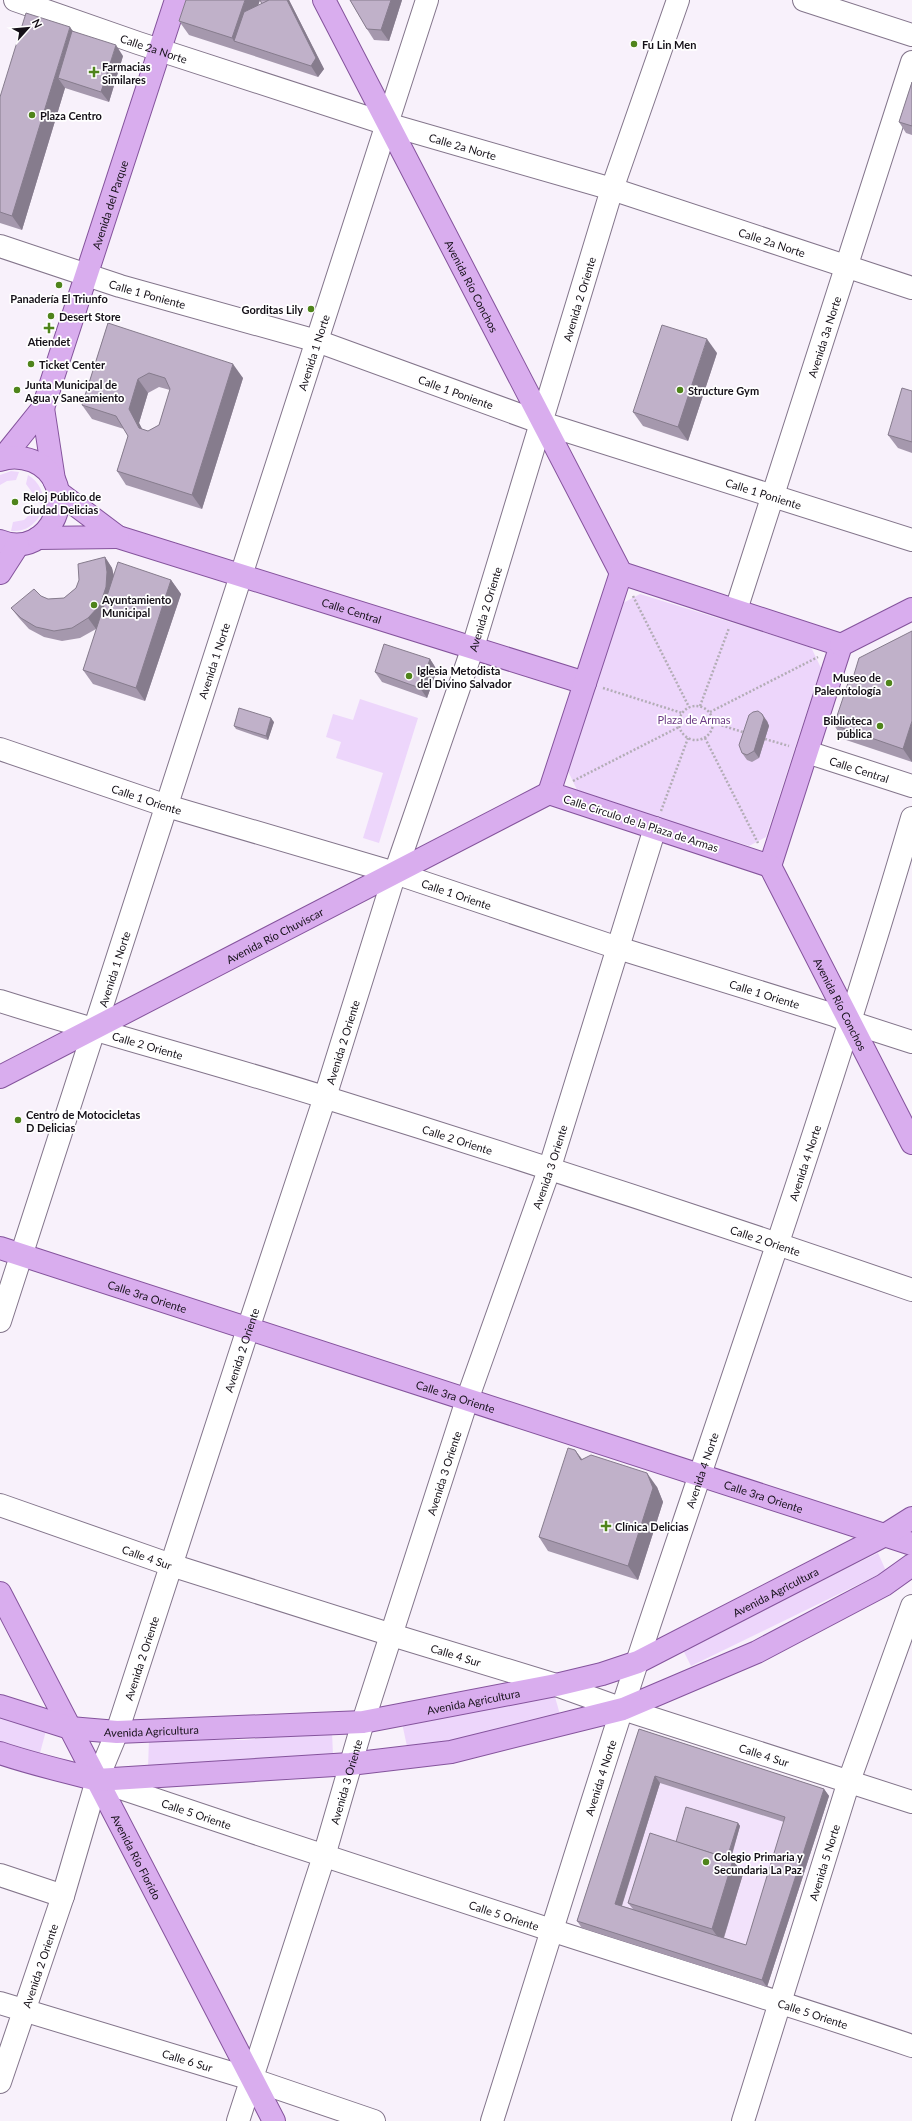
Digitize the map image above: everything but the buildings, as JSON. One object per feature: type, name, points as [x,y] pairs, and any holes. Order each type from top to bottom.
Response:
[{"type":"main road","name":"Avenida del Parque","points":[[43,408],[176,0]]},
{"type":"main road","name":"Avenida Río Conchos","points":[[324,0],[621,573]]},
{"type":"main road","points":[[1,460],[43,408]]},
{"type":"main road","points":[[0,573],[19,541],[48,530],[55,519],[59,506],[43,408]]},
{"type":"main road","points":[[1,460],[14,457],[26,458],[46,470],[56,486],[118,537]]},
{"type":"main road","points":[[19,541],[118,537]]},
{"type":"main road","name":"Calle Central","points":[[118,537],[585,683]]},
{"type":"main road","points":[[621,573],[841,645],[912,609]]},
{"type":"main road","name":"Calle Círculo de la Plaza de Armas","points":[[621,573],[550,793],[770,866]]},
{"type":"main road","points":[[770,866],[841,645]]},
{"type":"main road","name":"Avenida Río Chuviscar","points":[[0,1076],[550,793]]},
{"type":"main road","name":"Avenida Río Conchos","points":[[770,866],[912,1143]]},
{"type":"main road","name":"Calle 3ra Oriente","points":[[0,1248],[912,1544]]},
{"type":"main road","name":"Avenida Agricultura","points":[[0,1706],[70,1728],[117,1732],[363,1722],[556,1685],[602,1674],[638,1662],[885,1536],[912,1518]]},
{"type":"main road","points":[[0,1754],[97,1780],[350,1764],[451,1752],[623,1709],[757,1652],[884,1585],[912,1565]]},
{"type":"main road","name":"Avenida Río Florido","points":[[0,1593],[274,2121]]},
{"type":"street","name":"Calle 2a Norte","points":[[15,0],[160,50],[387,124],[612,189],[912,288]]},
{"type":"street","name":"Avenida 1 Norte","points":[[0,1321],[427,0]]},
{"type":"street","name":"Avenida 2 Oriente","points":[[0,2082],[64,1896],[97,1780],[117,1732],[248,1329],[326,1097],[395,873],[473,647],[612,189],[678,0]]},
{"type":"street","points":[[804,0],[912,35]]},
{"type":"street","name":"Avenida 3a Norte","points":[[736,610],[912,62]]},
{"type":"street","name":"Calle 1 Poniente","points":[[0,246],[87,275],[317,341],[542,423],[912,540]]},
{"type":"street","name":"Calle 1 Oriente","points":[[0,749],[167,806],[395,873],[618,948],[834,1015],[850,1022],[912,1042]]},
{"type":"street","name":"Calle Central","points":[[807,752],[912,786]]},
{"type":"street","name":"Avenida 4 Norte","points":[[492,2121],[638,1662],[778,1244],[871,959],[912,818]]},
{"type":"street","name":"Avenida 3 Oriente","points":[[238,2121],[324,1856],[363,1722],[467,1400],[549,1170],[655,828]]},
{"type":"street","name":"Calle 2 Oriente","points":[[0,1001],[94,1028],[159,1050],[326,1097],[778,1244],[912,1290]]},
{"type":"street","name":"Calle 4 Sur","points":[[0,1505],[171,1565],[556,1685],[623,1709],[912,1802]]},
{"type":"street","name":"Avenida 5 Norte","points":[[742,2121],[849,1781],[912,1606]]},
{"type":"street","name":"Calle 5 Oriente","points":[[97,1780],[553,1931],[780,2001],[912,2046]]},
{"type":"street","points":[[0,1875],[64,1896]]},
{"type":"street","name":"Calle 6 Sur","points":[[0,2003],[251,2079],[374,2121]]},
{"type":"path","points":[[621,573],[689,707]]},
{"type":"path","points":[[700,706],[736,610]]},
{"type":"path","points":[[710,712],[841,645]]},
{"type":"path","points":[[585,683],[682,713]]},
{"type":"path","points":[[700,706],[710,712],[714,723],[712,730],[705,738],[694,740],[688,738],[680,727],[679,719],[682,713],[689,707],[700,706]]},
{"type":"path","points":[[714,723],[750,734]]},
{"type":"path","points":[[550,793],[680,727]]},
{"type":"path","points":[[655,828],[688,738]]},
{"type":"path","points":[[705,738],[770,866]]},
{"type":"path","points":[[765,739],[807,752]]},
{"type":"shaded area","name":"Colegio Primaria y Secundaria La Paz","points":[[644,1736],[829,1796],[767,1987],[582,1928]]},
{"type":"green space","points":[[11,471],[19,472],[16,480],[7,481],[0,485],[0,475]]},
{"type":"green space","points":[[28,475],[40,488],[44,505],[35,501],[34,495],[26,484]]},
{"type":"green space","points":[[33,511],[41,514],[32,525],[24,529],[11,531],[13,522],[24,520]]},
{"type":"green space","name":"Plaza de Armas","points":[[640,594],[811,647],[821,668],[766,837],[749,846],[578,792],[568,771],[623,603]]},
{"type":"green space","points":[[360,699],[418,718],[379,843],[363,838],[383,773],[336,758],[341,742],[326,737],[333,714],[353,720]]},
{"type":"green space","points":[[878,1553],[886,1571],[691,1666],[682,1648]]},
{"type":"green space","points":[[553,1690],[561,1718],[408,1751],[402,1723]]},
{"type":"green space","points":[[0,1713],[47,1727],[40,1753],[0,1741]]},
{"type":"green space","points":[[332,1731],[333,1756],[148,1768],[149,1739],[244,1740]]},
{"type":"place","name":"Fu Lin Men","points":[[634,44]]},
{"type":"place","name":"Farmacias Similares","points":[[94,72]]},
{"type":"place","name":"Plaza Centro","points":[[32,115]]},
{"type":"place","name":"Panadería El Triunfo","points":[[59,285]]},
{"type":"place","name":"Gorditas Lily","points":[[311,309]]},
{"type":"place","name":"Desert Store","points":[[51,316]]},
{"type":"place","name":"Atiendet","points":[[49,328]]},
{"type":"place","name":"Ticket Center","points":[[31,364]]},
{"type":"place","name":"Junta Municipal de Agua y Saneamiento","points":[[17,390]]},
{"type":"place","name":"Structure Gym","points":[[680,390]]},
{"type":"place","name":"Reloj Público de Ciudad Delicias","points":[[15,502]]},
{"type":"place","name":"Ayuntamiento Municipal","points":[[94,605]]},
{"type":"place","name":"Iglesia Metodista del Divino Salvador","points":[[409,676]]},
{"type":"place","name":"Museo de Paleontología","points":[[889,683]]},
{"type":"place","name":"Biblioteca pública","points":[[880,726]]},
{"type":"place","name":"Centro de Motocicletas D Delicias","points":[[18,1120]]},
{"type":"place","name":"Clínica Delicias","points":[[606,1526]]},
{"type":"place","name":"Colegio Primaria y Secundaria La Paz","points":[[706,1862]]}]
